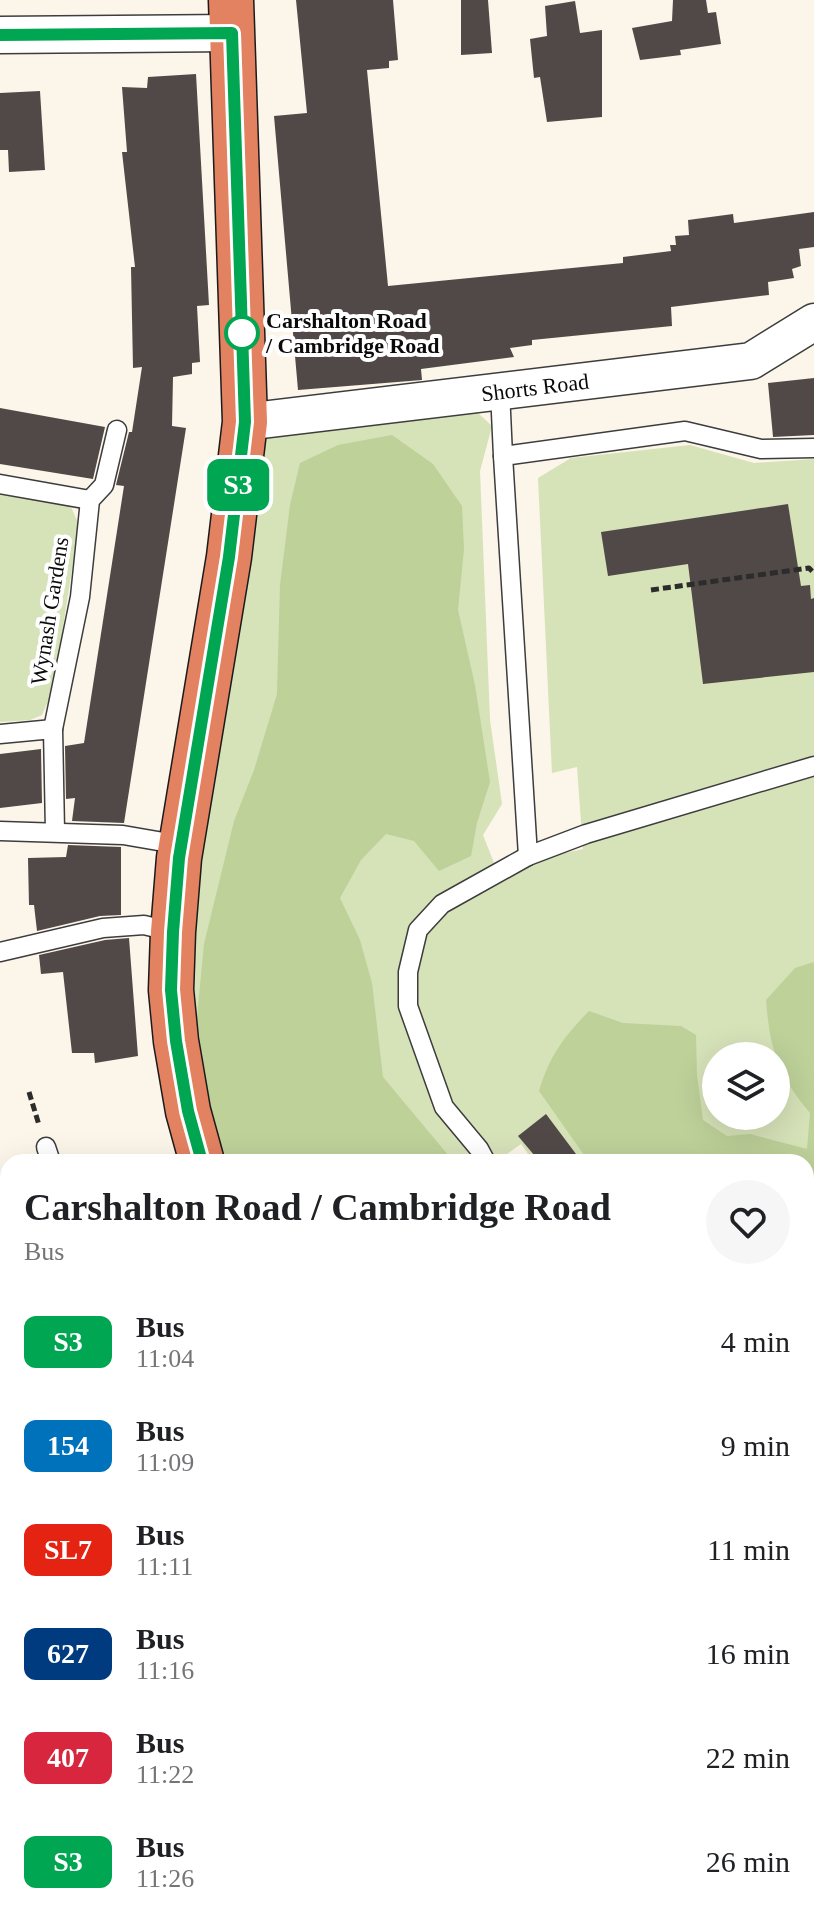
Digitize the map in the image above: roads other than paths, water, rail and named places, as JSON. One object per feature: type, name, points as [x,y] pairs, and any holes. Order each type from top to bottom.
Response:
[{"type":"highway","points":[[200,1154],[188,1111],[171,990],[181,845],[229,557],[245,422],[232,16]]},
{"type":"street","points":[[0,35],[232,16]]},
{"type":"street","name":"Shorts Road","points":[[245,422],[751,361],[814,322]]},
{"type":"lane","points":[[500,391],[528,856]]},
{"type":"lane","name":"Wynash Gardens","points":[[55,831],[53,729],[80,597],[90,500],[104,485],[117,430]]},
{"type":"lane","points":[[503,456],[685,431],[761,449],[814,448]]},
{"type":"lane","points":[[0,484],[90,500]]},
{"type":"lane","points":[[0,734],[53,729]]},
{"type":"lane","points":[[482,1154],[444,1107],[408,1006],[408,972],[418,930],[442,904],[528,856],[586,834],[814,766]]},
{"type":"lane","points":[[0,831],[123,835],[181,845]]},
{"type":"lane","points":[[0,952],[103,928],[144,925],[173,932]]},
{"type":"place","name":"Carshalton Road / Cambridge Road","points":[[242,333]]}]
